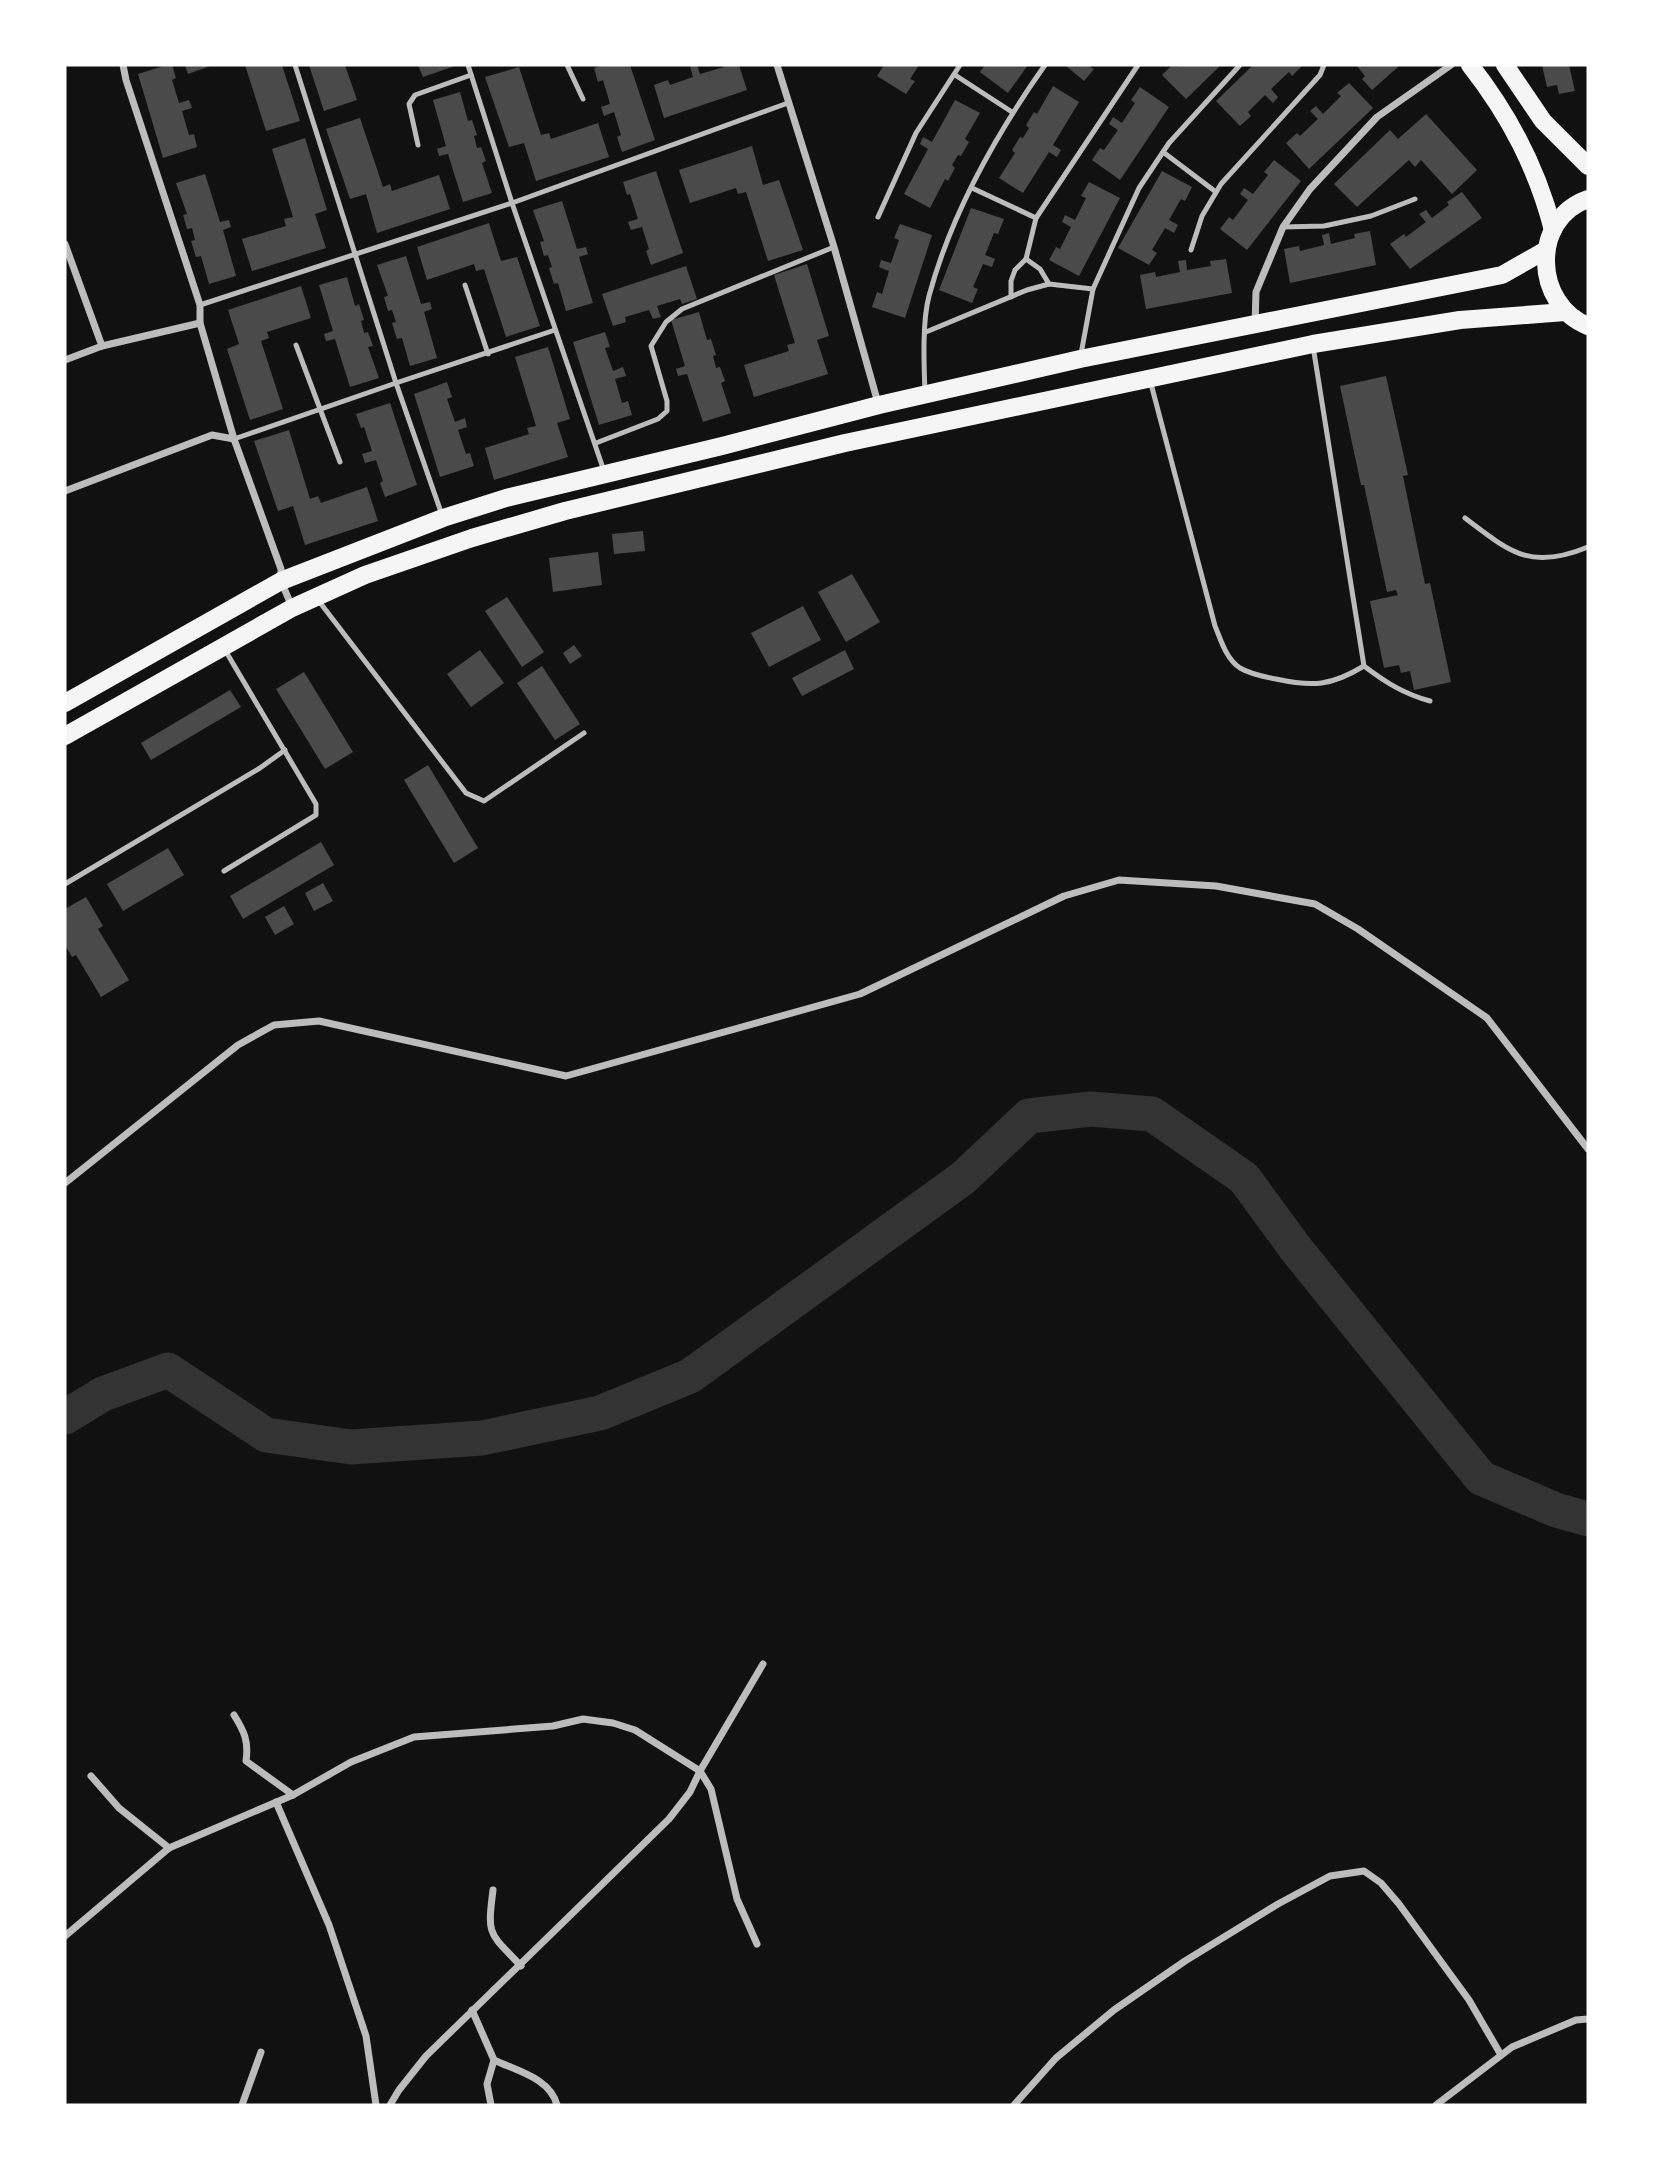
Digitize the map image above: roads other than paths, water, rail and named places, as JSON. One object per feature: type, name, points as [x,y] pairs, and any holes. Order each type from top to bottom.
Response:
[{"type":"main road","points":[[1470,65],[1495,97],[1518,138],[1543,190],[1553,230]]},
{"type":"main road","points":[[1506,65],[1543,121],[1588,166]]},
{"type":"main road","points":[[1588,199],[1566,213],[1553,230],[1546,250],[1545,267],[1548,284],[1556,300],[1565,312],[1588,326]]},
{"type":"main road","points":[[65,702],[281,580],[443,518],[506,498],[879,405],[1080,359],[1448,288],[1502,275],[1546,250]]},
{"type":"main road","points":[[65,736],[223,646],[316,597],[365,575],[472,538],[565,511],[845,443],[1313,344],[1460,320],[1565,312]]},
{"type":"street","points":[[123,65],[200,305],[200,323],[234,439],[281,569],[281,580],[292,608]]},
{"type":"street","points":[[777,65],[834,247],[879,405]]},
{"type":"street","points":[[1255,324],[1256,292],[1283,227],[1310,189],[1377,117],[1451,65]]},
{"type":"street","points":[[65,244],[102,346]]},
{"type":"street","points":[[65,360],[102,346],[200,323]]},
{"type":"street","points":[[65,491],[212,435],[234,439]]},
{"type":"street","points":[[65,1183],[238,1045],[274,1025],[319,1021],[566,1076],[860,994],[1064,896],[1119,880],[1216,886],[1315,904],[1359,929],[1486,1018],[1588,1149]]},
{"type":"street","points":[[390,2105],[426,2056],[669,1819],[690,1793],[700,1771],[763,1664]]},
{"type":"street","points":[[234,1715],[246,1734],[246,1761],[293,1795]]},
{"type":"street","points":[[65,1936],[169,1848],[293,1795],[351,1762],[414,1737],[553,1726],[583,1719],[613,1723],[635,1731],[700,1771],[711,1789],[737,1899],[757,1944]]},
{"type":"street","points":[[91,1776],[119,1808],[169,1848]]},
{"type":"street","points":[[276,1802],[329,1925],[366,2036],[376,2105]]},
{"type":"street","points":[[1014,2105],[1056,2058],[1114,2010],[1185,1961],[1278,1904],[1330,1877],[1364,1871],[1381,1883],[1399,1904],[1469,2000],[1501,2054]]},
{"type":"street","points":[[494,1890],[489,1920],[491,1934],[521,1966]]},
{"type":"street","points":[[472,2010],[494,2060],[487,2084],[491,2105]]},
{"type":"street","points":[[1436,2105],[1512,2047],[1576,2020],[1588,2019]]},
{"type":"street","points":[[242,2105],[261,2052]]},
{"type":"street","points":[[494,2060],[538,2079],[554,2095],[557,2105]]},
{"type":"lane","points":[[295,65],[396,383],[443,518]]},
{"type":"lane","points":[[468,65],[512,204],[605,474]]},
{"type":"lane","points":[[567,65],[583,99]]},
{"type":"lane","points":[[878,217],[916,133],[960,65]]},
{"type":"lane","points":[[925,396],[928,298],[957,217],[1012,112],[1045,65]]},
{"type":"lane","points":[[1011,298],[1014,270],[1026,259],[1037,218],[1138,65]]},
{"type":"lane","points":[[1080,359],[1093,289],[1139,188],[1198,108],[1240,65]]},
{"type":"lane","points":[[1191,250],[1202,216],[1216,192],[1320,75],[1324,65]]},
{"type":"lane","points":[[418,145],[409,104],[415,95],[471,75]]},
{"type":"lane","points":[[955,75],[1012,112]]},
{"type":"lane","points":[[200,305],[512,204],[788,103]]},
{"type":"lane","points":[[1163,152],[1216,192]]},
{"type":"lane","points":[[972,188],[1037,218]]},
{"type":"lane","points":[[1283,227],[1324,226],[1371,216],[1415,199]]},
{"type":"lane","points":[[596,443],[658,419],[667,411],[667,401],[651,346],[666,322],[682,309],[834,247]]},
{"type":"lane","points":[[1026,259],[1040,269],[1049,284]]},
{"type":"lane","points":[[926,332],[1027,290],[1049,284],[1093,289]]},
{"type":"lane","points":[[466,285],[488,354]]},
{"type":"lane","points":[[234,439],[555,330]]},
{"type":"lane","points":[[1313,344],[1364,666],[1409,696],[1430,701]]},
{"type":"lane","points":[[296,345],[340,461]]},
{"type":"lane","points":[[1149,377],[1214,626],[1227,654],[1240,667],[1266,677],[1307,685],[1343,678],[1364,666]]},
{"type":"lane","points":[[1465,518],[1503,546],[1526,557],[1549,558],[1588,547]]},
{"type":"lane","points":[[316,597],[466,793],[484,801],[584,733]]},
{"type":"lane","points":[[223,646],[316,804],[316,816],[224,871]]},
{"type":"lane","points":[[65,884],[260,768],[285,750]]},
{"type":"waterway","points":[[65,1417],[103,1394],[168,1370],[266,1435],[351,1447],[482,1438],[600,1413],[690,1376],[963,1178],[1029,1116],[1091,1109],[1152,1114],[1244,1178],[1296,1249],[1481,1478],[1556,1510],[1588,1519]]}]
